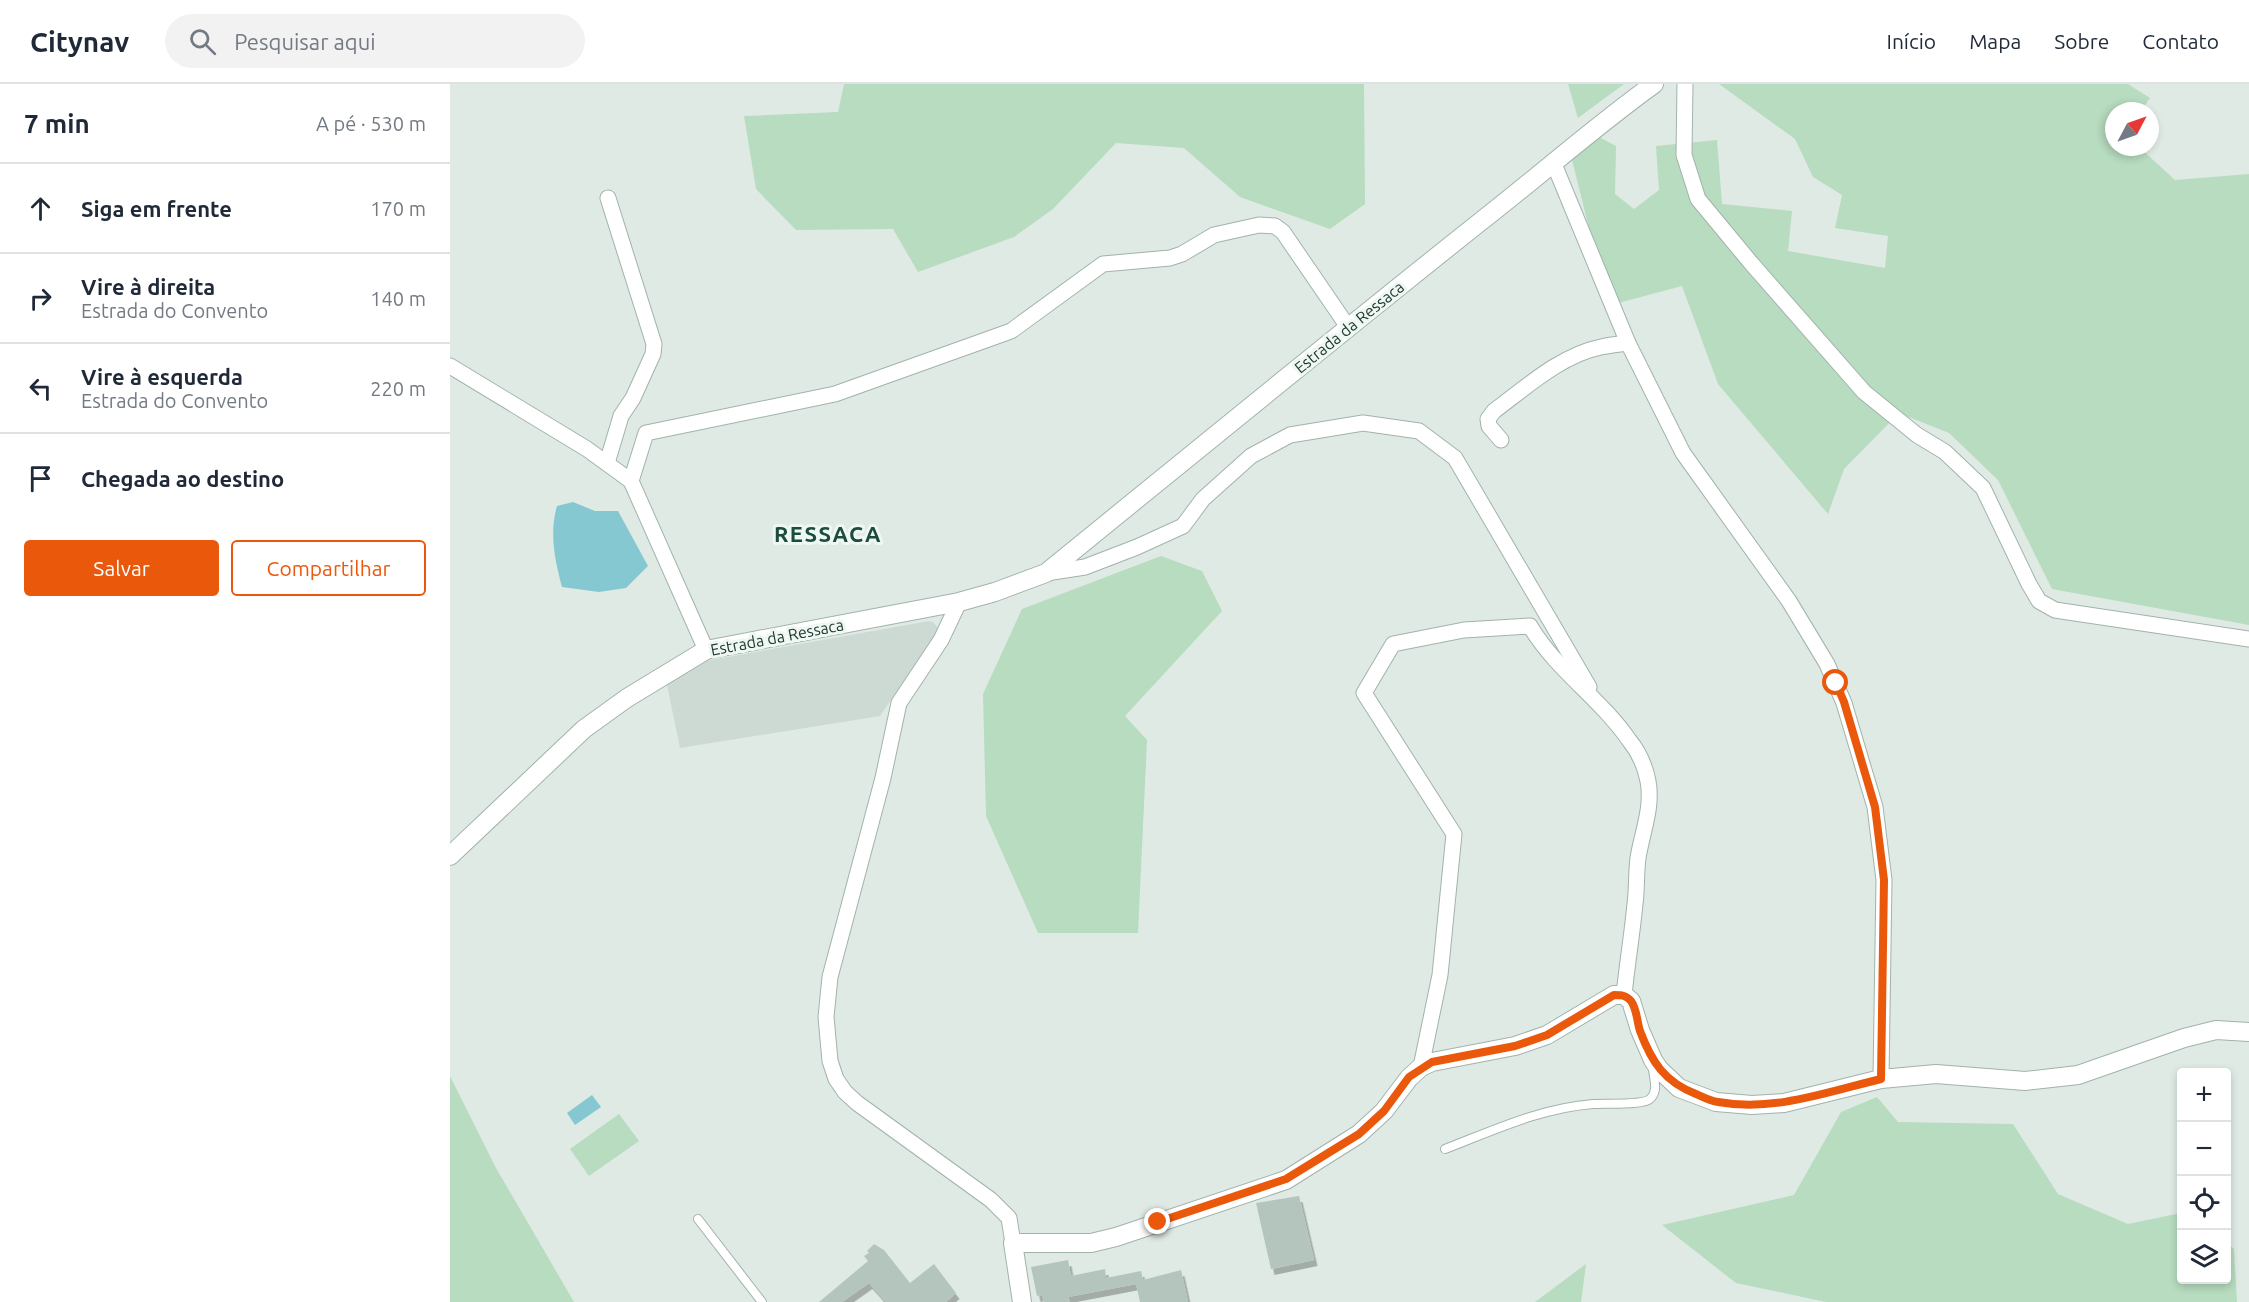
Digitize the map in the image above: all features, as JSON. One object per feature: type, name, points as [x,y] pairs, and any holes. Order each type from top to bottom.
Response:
[{"type":"street","name":"Estrada da Ressaca","points":[[450,856],[584,729],[636,692],[706,650],[959,602],[995,592],[1046,573],[1348,327],[1654,84]]},
{"type":"street","points":[[1685,84],[1684,155],[1698,199],[1864,392],[1917,435],[1945,452],[1983,488],[2039,601],[2055,610],[2249,639]]},
{"type":"street","points":[[1554,164],[1628,343],[1683,453],[1789,601],[1827,664],[1844,702],[1875,807],[1884,880],[1881,1079]]},
{"type":"street","points":[[607,463],[621,416],[638,387],[653,354],[654,344],[608,198]]},
{"type":"street","points":[[631,481],[646,432],[835,394],[1011,331],[1103,264],[1170,258],[1182,254],[1214,235],[1259,225],[1275,226],[1283,232],[1348,327]]},
{"type":"street","points":[[1501,440],[1489,426],[1488,419],[1501,406],[1559,365],[1579,354],[1600,347],[1628,343]]},
{"type":"street","points":[[450,366],[607,463],[631,481],[706,650]]},
{"type":"street","points":[[1046,573],[1085,567],[1183,526],[1203,499],[1251,456],[1290,435],[1363,423],[1419,431],[1455,458],[1598,702]]},
{"type":"street","points":[[959,602],[941,640],[899,703],[883,778],[830,977],[826,1017],[830,1061],[836,1079],[845,1092],[991,1200],[1009,1218],[1022,1302]]},
{"type":"street","points":[[1421,1068],[1440,975],[1454,834],[1364,693],[1394,644],[1464,630],[1530,626],[1538,640],[1598,702],[1641,756],[1648,782],[1649,808],[1638,859],[1624,995]]},
{"type":"street","points":[[1013,1243],[1091,1243],[1286,1179],[1359,1134],[1384,1111],[1409,1077],[1421,1068],[1432,1062],[1515,1046],[1547,1035],[1614,995],[1624,995],[1631,1001],[1653,1060],[1679,1088],[1716,1102],[1743,1104],[1784,1103],[1881,1079],[1936,1074],[2025,1081],[2078,1075],[2184,1038],[2216,1030],[2249,1032]]},
{"type":"lane","points":[[1445,1149],[1533,1115],[1565,1106],[1616,1102],[1641,1104],[1651,1099],[1656,1088],[1653,1060]]},
{"type":"lane","points":[[698,1219],[762,1302]]},
{"type":"shaded area","points":[[929,621],[939,629],[880,716],[680,748],[666,680],[705,661]]},
{"type":"green space","points":[[844,84],[1364,84],[1365,204],[1330,229],[1240,197],[1184,148],[1116,143],[1053,209],[1014,237],[918,272],[893,229],[796,230],[756,189],[744,116],[838,112]]},
{"type":"green space","points":[[1568,84],[1624,84],[1578,118]]},
{"type":"green space","points":[[1719,84],[2128,84],[2150,98],[2147,102],[2105,102],[2105,156],[2149,156],[2175,180],[2249,174],[2249,625],[2052,589],[1998,480],[1949,433],[1899,413],[1844,469],[1828,514],[1718,384],[1682,286],[1618,303],[1588,224],[1572,160],[1599,137],[1616,146],[1615,194],[1634,209],[1659,190],[1656,146],[1717,140],[1722,204],[1792,211],[1788,251],[1885,268],[1888,236],[1835,228],[1842,195],[1813,177],[1795,139]]},
{"type":"green space","points":[[1161,556],[1202,571],[1222,611],[1125,716],[1147,740],[1138,933],[1038,933],[986,816],[983,694],[1022,609]]},
{"type":"green space","points":[[450,1076],[496,1168],[574,1302],[450,1302]]},
{"type":"green space","points":[[1877,1097],[1898,1122],[2013,1124],[2058,1194],[2128,1224],[2177,1214],[2177,1284],[2231,1284],[2231,1246],[2234,1249],[2237,1302],[1826,1302],[1736,1283],[1662,1225],[1794,1195],[1841,1112]]},
{"type":"green space","points":[[619,1114],[639,1141],[589,1176],[570,1149]]},
{"type":"green space","points":[[1586,1264],[1581,1302],[1535,1302]]},
{"type":"water","points":[[573,502],[595,511],[618,511],[648,566],[626,588],[599,592],[562,587],[554,547],[553,527],[557,506]]},
{"type":"water","points":[[592,1095],[601,1107],[575,1125],[567,1113]]},
{"type":"building","points":[[1299,1196],[1314,1260],[1271,1269],[1256,1203]]},
{"type":"building","points":[[874,1244],[884,1250],[910,1283],[934,1264],[956,1293],[946,1302],[886,1302],[869,1283],[842,1302],[819,1302],[868,1261],[864,1256],[869,1253],[867,1251]]},
{"type":"building","points":[[1068,1260],[1071,1276],[1105,1269],[1106,1278],[1141,1271],[1143,1280],[1181,1270],[1188,1302],[1140,1302],[1136,1284],[1068,1297],[1070,1302],[1044,1302],[1042,1295],[1037,1296],[1031,1267]]},
{"type":"district","name":"RESSACA","points":[[828,534]]},
{"type":"route","points":[[1158,1222],[1286,1179],[1359,1134],[1384,1111],[1409,1077],[1432,1062],[1515,1046],[1547,1035],[1614,995],[1624,995],[1631,1001],[1640,1030],[1659,1069],[1679,1088],[1716,1102],[1752,1105],[1784,1103],[1881,1079],[1884,880],[1875,807],[1844,702],[1836,683]]}]
